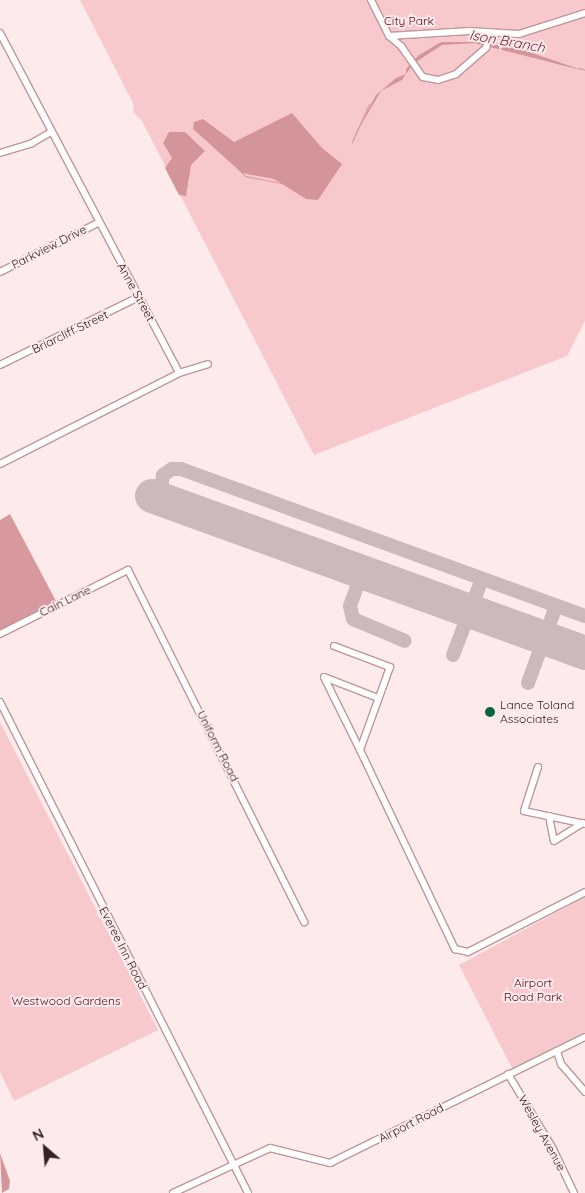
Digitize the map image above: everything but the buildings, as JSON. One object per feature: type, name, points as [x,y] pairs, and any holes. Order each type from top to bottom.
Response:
[{"type":"street","points":[[371,0],[389,36],[423,78],[444,79],[486,48],[489,37]]},
{"type":"street","points":[[389,36],[489,37],[518,34],[585,13]]},
{"type":"street","name":"Anne Street","points":[[0,34],[98,223],[179,373]]},
{"type":"street","points":[[0,154],[32,143],[51,132]]},
{"type":"street","name":"Parkview Drive","points":[[0,272],[98,223]]},
{"type":"street","name":"Briarcliff Street","points":[[0,365],[139,297]]},
{"type":"street","points":[[0,464],[179,373],[208,364]]},
{"type":"street","name":"Cain Lane","points":[[0,634],[129,572]]},
{"type":"street","name":"Uniform Road","points":[[129,572],[304,922]]},
{"type":"street","points":[[334,646],[390,667],[360,750]]},
{"type":"street","points":[[378,698],[324,677],[455,949],[468,952],[585,892]]},
{"type":"street","name":"Everee Inn Road","points":[[0,702],[248,1193]]},
{"type":"street","points":[[538,767],[524,811],[584,824]]},
{"type":"street","points":[[548,816],[554,841],[584,824]]},
{"type":"street","name":"Airport Road","points":[[173,1193],[270,1148],[330,1163],[585,1037]]},
{"type":"street","points":[[557,1051],[561,1064],[585,1092]]},
{"type":"street","name":"Wesley Avenue","points":[[508,1074],[553,1149],[574,1193]]},
{"type":"green space","name":"City Park","points":[[80,0],[585,0],[585,321],[567,356],[314,455],[142,121],[134,113],[133,103]]},
{"type":"green space","name":"Westwood Gardens","points":[[0,722],[158,1030],[14,1101],[0,1072]]},
{"type":"green space","name":"Airport Road Park","points":[[585,897],[585,1034],[514,1072],[459,965]]},
{"type":"shaded area","points":[[441,42],[480,42],[520,49],[585,71],[474,43],[442,45],[413,64],[402,80],[381,91],[351,142],[376,95],[396,78],[406,74],[406,69],[419,55]]},
{"type":"shaded area","points":[[292,113],[322,148],[342,164],[318,200],[306,199],[274,179],[242,173],[193,129],[194,122],[203,119],[234,142]]},
{"type":"shaded area","points":[[169,132],[185,132],[205,151],[191,165],[186,196],[179,195],[165,168],[172,158],[163,143]]},
{"type":"shaded area","points":[[10,514],[57,603],[0,632],[0,520]]},
{"type":"shaded area","points":[[0,1153],[10,1181],[9,1189],[2,1193]]},
{"type":"waterway","name":"Ison Branch","points":[[546,59],[563,65]]},
{"type":"waterway","name":"Ison Branch","points":[[579,68],[585,70]]},
{"type":"waterway","name":"Ison Branch","points":[[352,142],[369,104]]},
{"type":"waterway","name":"Ison Branch","points":[[217,147],[245,176],[280,183]]},
{"type":"taxiway","points":[[160,499],[163,475],[172,469],[181,469],[585,616]]},
{"type":"taxiway","points":[[362,573],[350,606],[353,619],[405,641]]},
{"type":"taxiway","points":[[453,655],[482,579]]},
{"type":"taxiway","points":[[528,683],[556,606]]},
{"type":"runway","points":[[152,496],[585,653]]},
{"type":"place","name":"Lance Toland Associates","points":[[490,712]]}]
